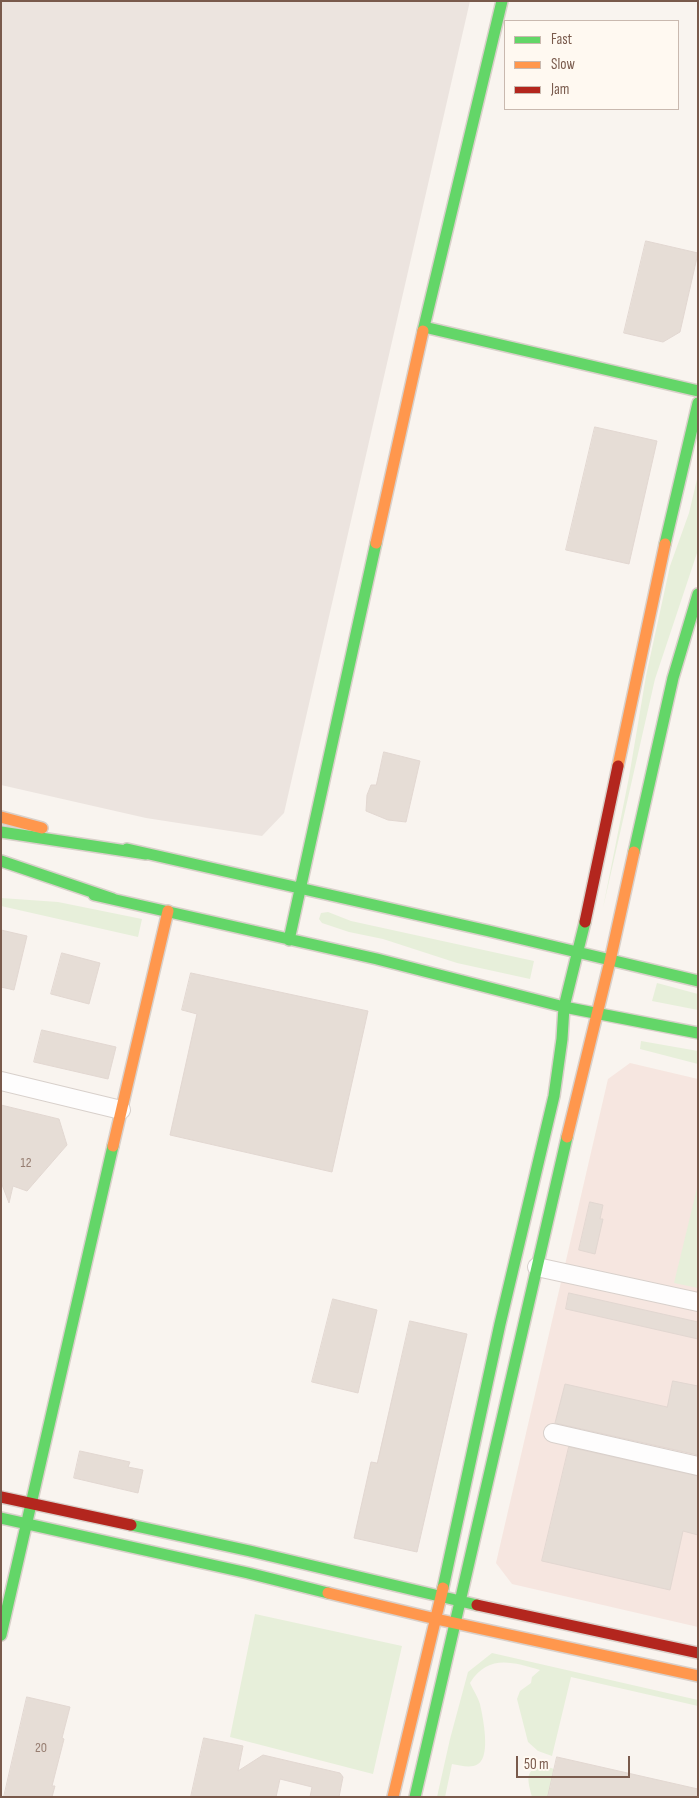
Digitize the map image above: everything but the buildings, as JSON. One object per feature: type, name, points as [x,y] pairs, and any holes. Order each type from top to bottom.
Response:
[{"type":"main road","points":[[289,940],[424,327],[502,1]]},
{"type":"main road","points":[[424,327],[698,391]]},
{"type":"main road","points":[[393,1797],[436,1619],[500,1324],[554,1096],[562,1039],[564,1007],[578,953],[673,505],[698,403]]},
{"type":"main road","points":[[415,1797],[674,678],[698,594]]},
{"type":"main road","points":[[1,817],[146,854],[300,887],[698,981]]},
{"type":"main road","points":[[1,832],[146,854]]},
{"type":"main road","points":[[1,862],[113,898]]},
{"type":"main road","points":[[20,879],[113,898],[377,959],[564,1007],[698,1033]]},
{"type":"main road","points":[[1,1635],[168,911]]},
{"type":"main road","points":[[1,1496],[250,1551],[441,1597],[698,1653]]},
{"type":"main road","points":[[1,1518],[248,1573],[436,1619],[698,1676]]},
{"type":"street","points":[[1,1081],[121,1110]]},
{"type":"street","points":[[537,1267],[698,1302]]},
{"type":"street","points":[[553,1433],[698,1466]]},
{"type":"shaded area","points":[[1,1],[470,1],[284,813],[262,836],[146,818],[1,785]]},
{"type":"shaded area","points":[[630,1063],[698,1079],[698,1627],[512,1584],[496,1563],[608,1079]]},
{"type":"green space","points":[[698,475],[698,550],[655,679],[603,908],[629,777],[646,676],[670,566],[689,513]]},
{"type":"green space","points":[[1,898],[58,902],[142,919],[138,937],[1,906]]},
{"type":"green space","points":[[328,912],[351,921],[534,961],[530,979],[457,963],[383,939],[349,932],[322,923],[319,919],[321,913]]},
{"type":"green space","points":[[657,983],[698,994],[698,1010],[652,1001]]},
{"type":"green space","points":[[641,1041],[698,1051],[698,1064],[640,1049]]},
{"type":"green space","points":[[698,1184],[698,1288],[674,1283]]},
{"type":"green space","points":[[255,1614],[402,1646],[373,1774],[230,1737]]},
{"type":"green space","points":[[492,1653],[698,1700],[698,1706],[571,1677],[552,1756],[538,1751],[528,1742],[517,1699],[520,1691],[531,1683],[532,1677],[540,1670],[510,1663],[493,1664],[477,1674],[470,1683],[479,1701],[483,1718],[485,1745],[482,1760],[472,1766],[452,1764],[445,1797],[437,1797],[468,1672]]},
{"type":"green space","points":[[545,1766],[554,1769],[548,1797],[532,1797],[529,1781],[530,1772],[538,1767]]},
{"type":"traffic: fast","points":[[423,331],[502,1]]},
{"type":"traffic: fast","points":[[424,327],[698,391]]},
{"type":"traffic: fast","points":[[665,544],[698,403]]},
{"type":"traffic: fast","points":[[289,940],[376,543]]},
{"type":"traffic: fast","points":[[634,852],[673,678],[698,594]]},
{"type":"traffic: fast","points":[[1,832],[146,854]]},
{"type":"traffic: fast","points":[[127,849],[489,931],[698,981]]},
{"type":"traffic: fast","points":[[1,861],[113,899]]},
{"type":"traffic: fast","points":[[94,895],[377,959],[564,1007],[698,1033]]},
{"type":"traffic: fast","points":[[443,1588],[500,1324],[554,1096],[562,1039],[564,1007],[585,922]]},
{"type":"traffic: fast","points":[[415,1797],[567,1137]]},
{"type":"traffic: fast","points":[[1,1635],[113,1146]]},
{"type":"traffic: fast","points":[[1,1518],[248,1573],[328,1593]]},
{"type":"traffic: fast","points":[[131,1525],[477,1605]]},
{"type":"traffic: slow","points":[[376,543],[423,331]]},
{"type":"traffic: slow","points":[[618,766],[665,544]]},
{"type":"traffic: slow","points":[[1,817],[42,828]]},
{"type":"traffic: slow","points":[[567,1137],[610,961],[634,852]]},
{"type":"traffic: slow","points":[[113,1146],[168,911]]},
{"type":"traffic: slow","points":[[393,1797],[443,1588]]},
{"type":"traffic: slow","points":[[328,1593],[436,1619],[698,1676]]},
{"type":"traffic: jam","points":[[585,922],[618,766]]},
{"type":"traffic: jam","points":[[1,1497],[131,1525]]},
{"type":"traffic: jam","points":[[477,1605],[698,1653]]}]
